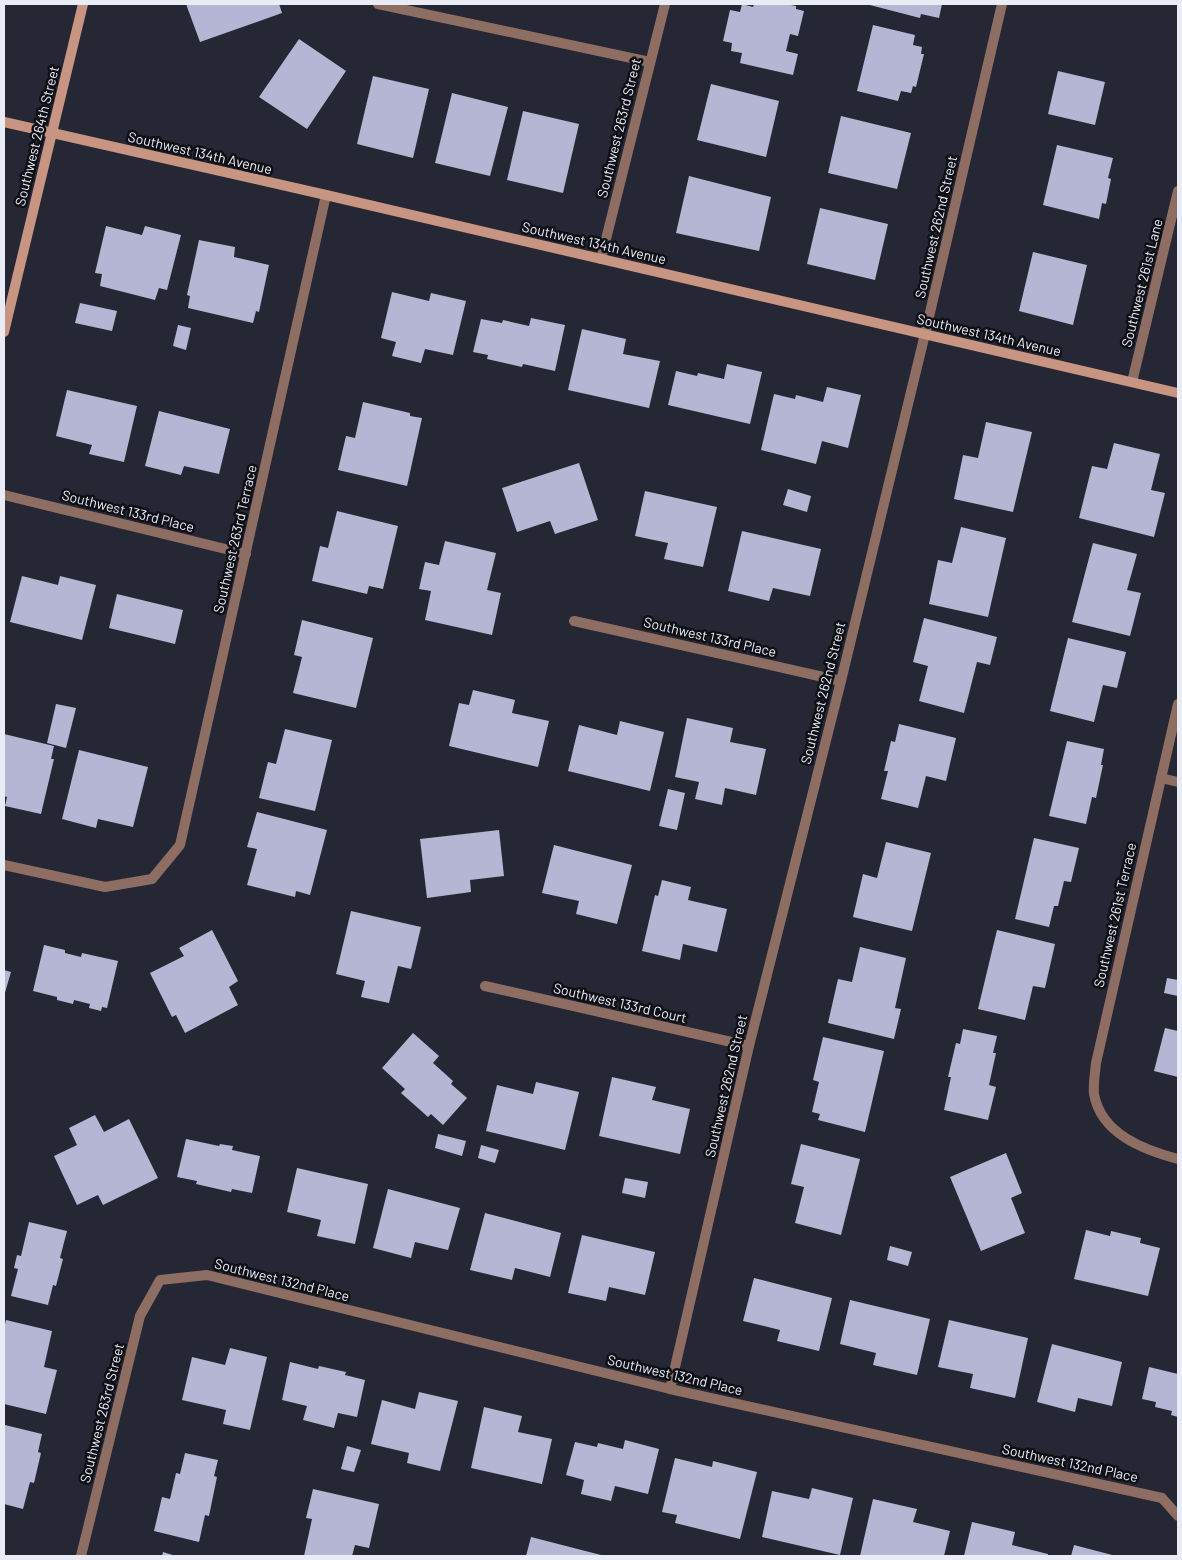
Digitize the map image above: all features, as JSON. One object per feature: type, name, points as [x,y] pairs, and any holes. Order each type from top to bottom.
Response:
[{"type":"street","name":"Southwest 264th Street","points":[[4,332],[83,4]]},
{"type":"street","points":[[378,4],[650,62]]},
{"type":"street","name":"Southwest 263rd Street","points":[[601,259],[665,4]]},
{"type":"street","name":"Southwest 262nd Street","points":[[670,1389],[749,1046],[841,681],[1002,4]]},
{"type":"street","name":"Southwest 134th Avenue","points":[[4,122],[1178,393]]},
{"type":"street","name":"Southwest 261st Lane","points":[[1132,382],[1178,191]]},
{"type":"street","name":"Southwest 263rd Terrace","points":[[4,865],[105,887],[152,879],[180,845],[326,195]]},
{"type":"street","name":"Southwest 133rd Place","points":[[4,495],[246,554]]},
{"type":"street","name":"Southwest 133rd Place","points":[[574,620],[841,681]]},
{"type":"street","name":"Southwest 261st Terrace","points":[[1178,704],[1096,1063],[1094,1094],[1101,1114],[1113,1128],[1130,1142],[1178,1159]]},
{"type":"street","points":[[1161,778],[1178,782]]},
{"type":"street","name":"Southwest 133rd Court","points":[[485,986],[749,1046]]},
{"type":"street","name":"Southwest 132nd Place","points":[[160,1280],[207,1275],[670,1389],[1162,1498],[1178,1516]]},
{"type":"street","name":"Southwest 263rd Street","points":[[81,1556],[140,1316],[160,1280]]},
{"type":"building","points":[[186,4],[279,4],[282,13],[200,42]]},
{"type":"building","points":[[742,4],[753,7],[754,4],[786,4],[796,6],[796,9],[804,11],[798,36],[790,34],[786,51],[798,54],[793,75],[740,63],[742,53],[731,51],[732,43],[723,41],[730,10],[740,12]]},
{"type":"building","points":[[866,4],[942,4],[939,18],[921,14],[920,18]]},
{"type":"building","points":[[873,25],[915,35],[913,45],[922,47],[921,54],[924,54],[916,87],[913,86],[911,93],[901,91],[898,101],[857,91]]},
{"type":"building","points":[[299,39],[346,71],[307,129],[259,97]]},
{"type":"building","points":[[1058,71],[1105,82],[1095,125],[1048,114]]},
{"type":"building","points":[[373,76],[429,89],[413,158],[357,144]]},
{"type":"building","points":[[711,84],[779,101],[766,157],[697,140]]},
{"type":"building","points":[[452,93],[508,107],[490,176],[435,163]]},
{"type":"building","points":[[523,111],[579,124],[563,193],[507,180]]},
{"type":"building","points":[[841,116],[911,133],[897,189],[828,173]]},
{"type":"building","points":[[1057,145],[1113,158],[1108,178],[1111,179],[1106,204],[1102,203],[1099,219],[1043,205]]},
{"type":"building","points":[[689,176],[771,197],[759,251],[676,233]]},
{"type":"building","points":[[820,208],[888,224],[875,280],[807,264]]},
{"type":"building","points":[[106,226],[142,235],[145,226],[181,235],[167,290],[159,288],[155,300],[100,286],[102,274],[95,273]]},
{"type":"building","points":[[199,240],[235,247],[234,257],[269,265],[259,312],[256,311],[253,323],[188,308],[190,296],[187,295]]},
{"type":"building","points":[[1033,252],[1087,265],[1073,325],[1019,311]]},
{"type":"building","points":[[392,292],[429,301],[431,293],[466,301],[453,355],[425,349],[421,363],[392,356],[396,342],[381,338]]},
{"type":"building","points":[[80,303],[117,311],[112,331],[75,323]]},
{"type":"building","points":[[531,318],[565,325],[555,371],[523,364],[522,367],[487,359],[488,355],[473,352],[481,319],[502,323],[503,320],[529,326]]},
{"type":"building","points":[[178,325],[191,328],[186,350],[173,346]]},
{"type":"building","points":[[582,329],[626,339],[623,354],[660,361],[649,408],[568,390]]},
{"type":"building","points":[[727,364],[762,372],[750,424],[668,405],[676,371],[697,376],[698,373],[724,379]]},
{"type":"building","points":[[827,387],[861,395],[848,448],[822,441],[816,464],[761,450],[774,394],[795,399],[796,395],[823,402]]},
{"type":"building","points":[[67,390],[137,406],[124,462],[89,454],[92,445],[56,436]]},
{"type":"building","points":[[363,402],[410,413],[410,416],[422,418],[407,486],[338,470],[346,436],[355,438]]},
{"type":"building","points":[[159,411],[230,429],[219,474],[184,466],[181,475],[145,466]]},
{"type":"building","points":[[986,422],[1032,432],[1013,512],[954,499],[963,455],[978,458]]},
{"type":"building","points":[[1114,443],[1160,454],[1151,490],[1165,493],[1154,537],[1079,518],[1092,466],[1107,469]]},
{"type":"building","points":[[579,463],[598,520],[555,534],[550,521],[517,532],[502,488]]},
{"type":"building","points":[[788,489],[811,496],[807,512],[783,505]]},
{"type":"building","points":[[645,491],[717,507],[703,567],[664,559],[668,543],[635,536]]},
{"type":"building","points":[[337,511],[398,526],[383,589],[369,586],[367,594],[312,581],[320,546],[328,548]]},
{"type":"building","points":[[961,527],[1006,538],[988,617],[929,604],[938,560],[952,563]]},
{"type":"building","points":[[742,531],[821,549],[810,596],[773,588],[769,601],[728,591]]},
{"type":"building","points":[[445,541],[496,553],[487,590],[501,593],[492,635],[425,620],[431,591],[419,589],[425,562],[439,565]]},
{"type":"building","points":[[1093,543],[1137,554],[1127,590],[1141,593],[1130,636],[1072,622]]},
{"type":"building","points":[[22,576],[58,585],[60,576],[96,585],[82,640],[10,622]]},
{"type":"building","points":[[117,594],[183,610],[175,644],[109,628]]},
{"type":"building","points":[[924,618],[997,637],[990,665],[977,662],[964,713],[919,701],[928,666],[913,662]]},
{"type":"building","points":[[302,620],[373,638],[356,708],[293,693],[302,657],[294,655]]},
{"type":"building","points":[[1068,638],[1126,652],[1117,688],[1103,685],[1094,722],[1050,711]]},
{"type":"building","points":[[473,690],[515,700],[512,713],[549,721],[538,767],[449,746],[459,703],[469,705]]},
{"type":"building","points":[[56,704],[76,708],[66,748],[47,743]]},
{"type":"building","points":[[687,718],[733,728],[730,742],[766,749],[756,795],[725,788],[722,805],[695,799],[699,782],[675,777]]},
{"type":"building","points":[[620,721],[664,732],[650,791],[568,771],[579,725],[617,735]]},
{"type":"building","points":[[899,724],[956,738],[946,781],[926,776],[918,808],[881,799],[888,771],[884,771],[891,741],[895,742]]},
{"type":"building","points":[[285,729],[332,740],[315,811],[259,798],[268,762],[276,764]]},
{"type":"building","points":[[4,734],[54,746],[51,759],[54,759],[41,814],[5,806],[7,797],[4,796]]},
{"type":"building","points":[[1067,741],[1104,749],[1101,765],[1103,765],[1096,798],[1092,797],[1086,824],[1049,816]]},
{"type":"building","points":[[79,750],[148,767],[133,827],[98,819],[96,828],[62,819]]},
{"type":"building","points":[[668,789],[685,793],[677,830],[659,826]]},
{"type":"building","points":[[257,812],[327,830],[310,895],[296,891],[295,897],[247,885],[257,849],[247,847]]},
{"type":"building","points":[[499,830],[504,876],[470,880],[471,892],[427,898],[420,839]]},
{"type":"building","points":[[1034,838],[1079,848],[1071,882],[1064,881],[1058,906],[1054,906],[1049,927],[1015,919]]},
{"type":"building","points":[[886,842],[931,853],[912,931],[853,917],[863,874],[877,878]]},
{"type":"building","points":[[554,845],[632,865],[617,924],[576,914],[579,901],[542,893]]},
{"type":"building","points":[[662,880],[691,887],[688,900],[727,909],[717,952],[683,944],[680,960],[642,951],[655,895],[658,896]]},
{"type":"building","points":[[351,911],[421,927],[411,969],[398,966],[389,1003],[361,997],[365,981],[336,974]]},
{"type":"building","points":[[212,930],[238,981],[229,987],[238,1005],[185,1033],[176,1015],[172,1017],[150,973],[184,956],[179,948]]},
{"type":"building","points":[[997,930],[1055,944],[1045,988],[1033,986],[1025,1020],[978,1009]]},
{"type":"building","points":[[44,945],[65,950],[65,953],[81,957],[82,953],[118,961],[107,1008],[102,1007],[101,1011],[89,1008],[90,1004],[74,1000],[73,1004],[57,1000],[57,997],[33,991]]},
{"type":"building","points":[[860,947],[906,958],[895,1008],[901,1009],[894,1039],[828,1023],[838,979],[852,982]]},
{"type":"building","points":[[4,970],[11,972],[4,996]]},
{"type":"building","points":[[1167,978],[1178,980],[1178,996],[1164,993]]},
{"type":"building","points":[[1165,1028],[1178,1031],[1178,1077],[1154,1071]]},
{"type":"building","points":[[963,1029],[997,1036],[993,1053],[996,1053],[989,1085],[996,1087],[988,1120],[944,1110],[951,1077],[948,1077],[956,1043],[960,1044]]},
{"type":"building","points":[[413,1033],[439,1056],[433,1063],[453,1081],[451,1084],[467,1098],[443,1125],[431,1114],[428,1117],[401,1093],[405,1089],[382,1068]]},
{"type":"building","points":[[823,1037],[884,1051],[865,1132],[818,1120],[820,1114],[812,1112],[819,1082],[813,1080]]},
{"type":"building","points":[[612,1077],[656,1087],[652,1100],[690,1109],[680,1154],[599,1136]]},
{"type":"building","points":[[536,1082],[579,1092],[565,1150],[486,1131],[497,1085],[533,1094]]},
{"type":"building","points":[[95,1115],[104,1132],[129,1119],[158,1178],[103,1205],[98,1195],[77,1205],[54,1156],[77,1145],[69,1128]]},
{"type":"building","points":[[438,1134],[466,1141],[462,1156],[435,1148]]},
{"type":"building","points":[[186,1139],[219,1146],[220,1144],[233,1146],[232,1150],[260,1156],[252,1193],[232,1189],[231,1192],[196,1184],[197,1181],[177,1177]]},
{"type":"building","points":[[801,1144],[860,1159],[841,1235],[795,1223],[804,1187],[791,1184]]},
{"type":"building","points":[[481,1145],[499,1150],[495,1163],[478,1158]]},
{"type":"building","points":[[1006,1153],[1022,1193],[1011,1198],[1025,1233],[981,1251],[950,1177]]},
{"type":"building","points":[[297,1168],[368,1184],[355,1244],[317,1236],[321,1220],[287,1212]]},
{"type":"building","points":[[625,1178],[648,1182],[645,1198],[622,1193]]},
{"type":"building","points":[[388,1189],[460,1208],[448,1250],[415,1242],[411,1258],[373,1248]]},
{"type":"building","points":[[485,1213],[561,1233],[550,1277],[515,1268],[512,1280],[470,1270]]},
{"type":"building","points":[[29,1222],[67,1231],[60,1258],[63,1259],[56,1286],[53,1285],[48,1305],[11,1296],[18,1269],[14,1268],[17,1255],[21,1256]]},
{"type":"building","points":[[1086,1230],[1110,1236],[1111,1231],[1141,1238],[1140,1243],[1160,1248],[1148,1296],[1074,1279]]},
{"type":"building","points":[[582,1235],[655,1252],[645,1295],[609,1287],[606,1301],[568,1293]]},
{"type":"building","points":[[890,1246],[912,1252],[908,1266],[887,1260]]},
{"type":"building","points":[[754,1278],[832,1298],[819,1351],[777,1341],[780,1330],[743,1321]]},
{"type":"building","points":[[850,1300],[930,1319],[917,1375],[873,1365],[876,1353],[840,1344]]},
{"type":"building","points":[[6,1320],[52,1331],[44,1367],[57,1370],[46,1414],[4,1404],[4,1328]]},
{"type":"building","points":[[949,1320],[1028,1338],[1015,1398],[970,1388],[973,1374],[938,1367]]},
{"type":"building","points":[[1052,1344],[1122,1362],[1112,1406],[1078,1398],[1075,1412],[1037,1402]]},
{"type":"building","points":[[230,1348],[267,1357],[250,1430],[223,1424],[226,1410],[182,1400],[192,1357],[225,1365]]},
{"type":"building","points":[[290,1362],[318,1369],[319,1366],[346,1372],[345,1375],[365,1380],[357,1417],[338,1413],[334,1428],[303,1420],[307,1406],[282,1400]]},
{"type":"building","points":[[1149,1367],[1178,1374],[1178,1417],[1171,1415],[1172,1411],[1155,1407],[1156,1402],[1142,1399]]},
{"type":"building","points":[[419,1392],[458,1401],[440,1471],[407,1463],[409,1453],[371,1444],[382,1400],[415,1409]]},
{"type":"building","points":[[484,1407],[522,1416],[518,1432],[552,1439],[542,1484],[471,1468]]},
{"type":"building","points":[[5,1425],[42,1434],[38,1452],[41,1453],[34,1483],[30,1482],[23,1509],[4,1504]]},
{"type":"building","points":[[625,1440],[659,1449],[648,1494],[615,1486],[611,1501],[581,1494],[584,1480],[566,1475],[575,1442],[597,1447],[598,1443],[623,1449]]},
{"type":"building","points":[[347,1446],[361,1450],[354,1472],[341,1469]]},
{"type":"building","points":[[185,1453],[218,1460],[214,1476],[217,1477],[209,1516],[205,1515],[199,1542],[154,1531],[162,1497],[170,1499],[176,1473],[180,1474]]},
{"type":"building","points":[[675,1458],[712,1467],[713,1461],[757,1472],[740,1539],[675,1523],[677,1515],[662,1512]]},
{"type":"building","points":[[812,1488],[853,1498],[840,1555],[762,1537],[772,1491],[809,1499]]},
{"type":"building","points":[[313,1489],[379,1504],[369,1548],[355,1545],[352,1556],[304,1556],[312,1519],[306,1518]]},
{"type":"building","points":[[873,1499],[917,1509],[913,1522],[950,1531],[944,1556],[860,1556]]},
{"type":"building","points":[[972,1522],[1015,1532],[1012,1545],[1048,1554],[1048,1556],[964,1556]]},
{"type":"building","points":[[531,1537],[601,1555],[601,1556],[526,1556]]},
{"type":"building","points":[[1074,1545],[1116,1556],[1071,1556]]},
{"type":"building","points":[[163,1552],[176,1556],[162,1556]]}]
